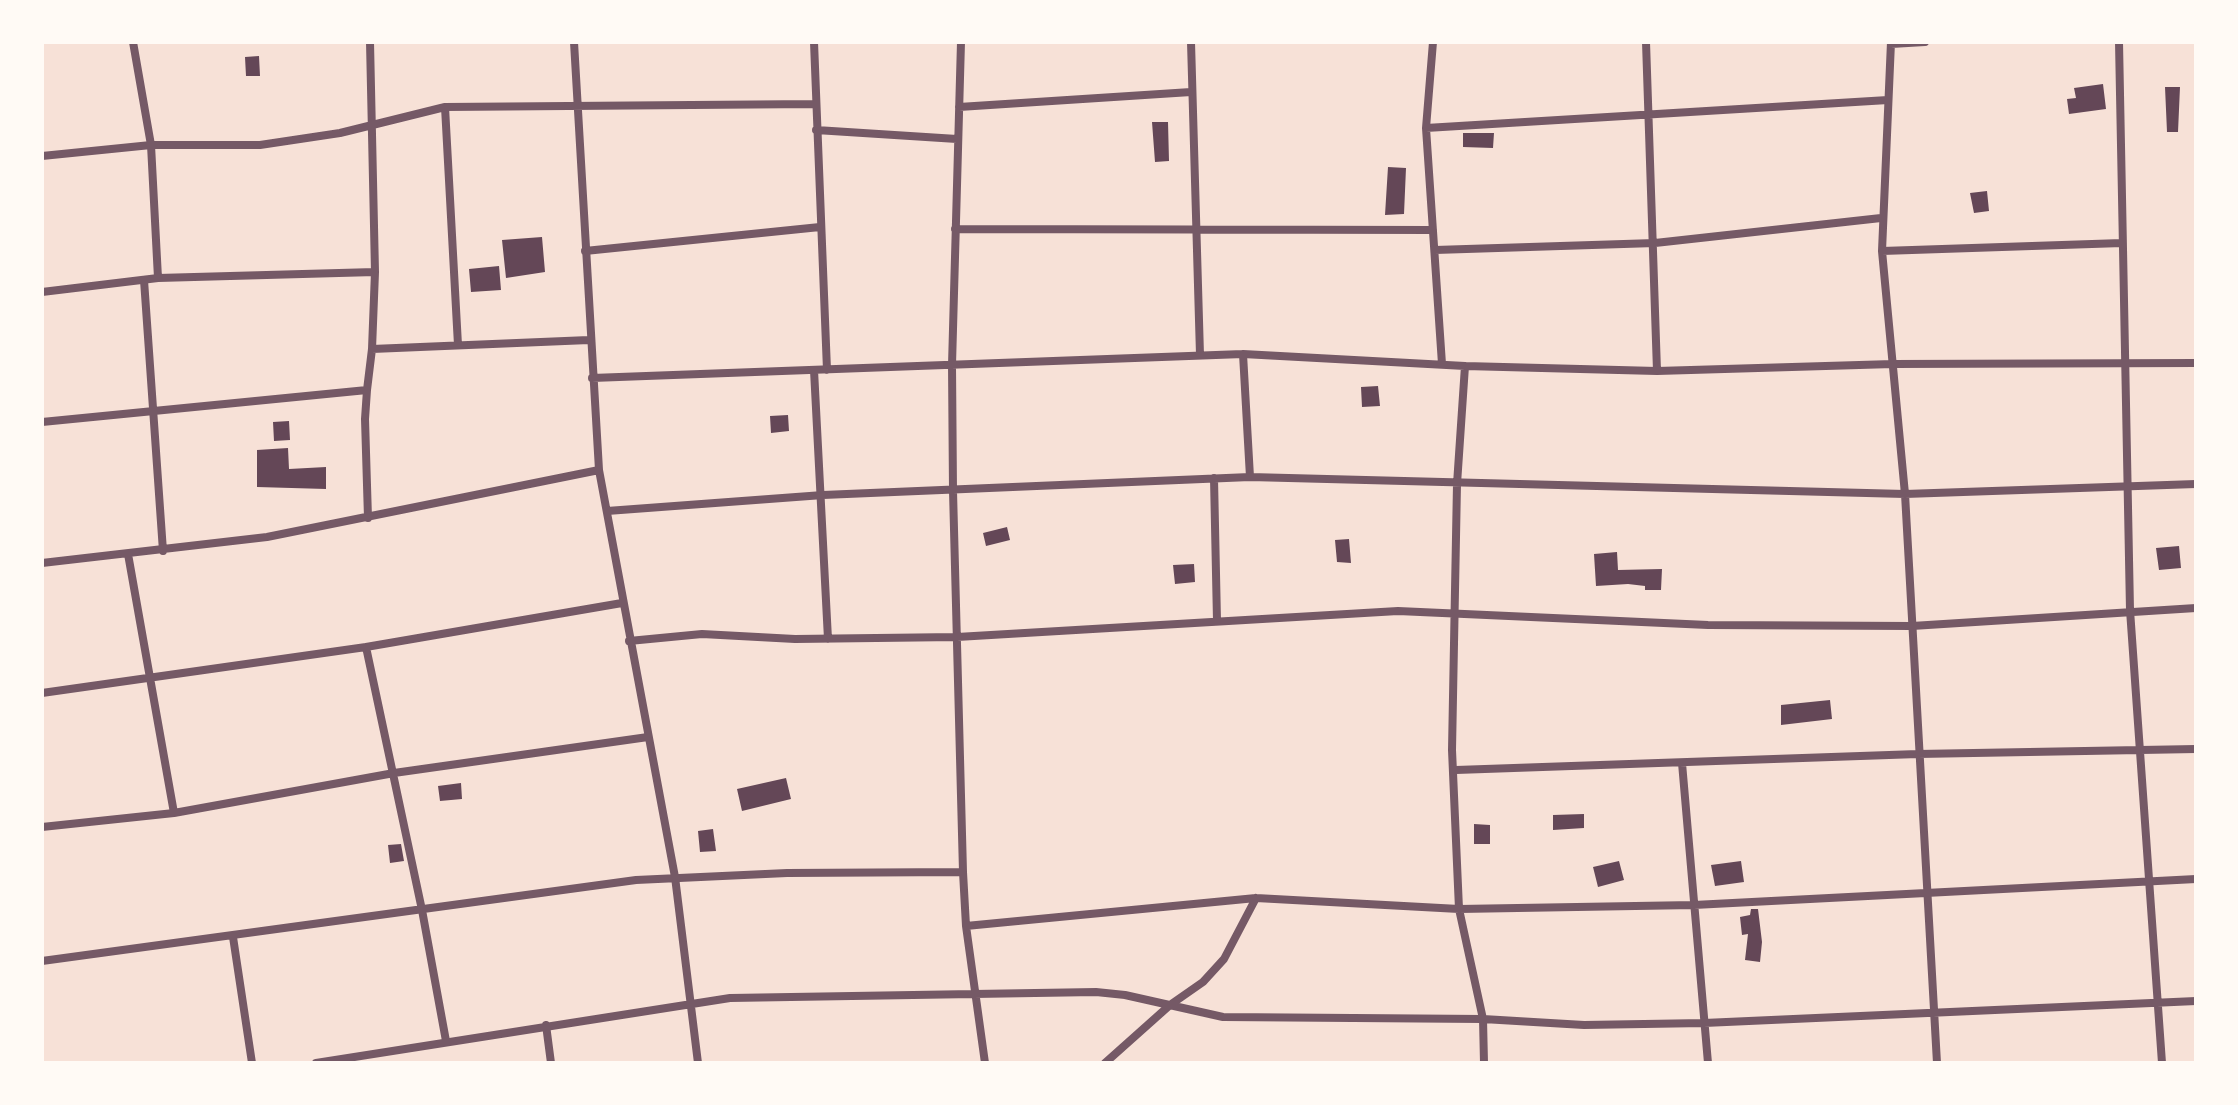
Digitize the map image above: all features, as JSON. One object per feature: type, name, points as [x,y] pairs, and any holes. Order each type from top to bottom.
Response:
[{"type":"street","points":[[133,42],[151,145],[158,278]]},
{"type":"street","points":[[368,518],[365,419],[375,272],[370,42]]},
{"type":"street","points":[[574,42],[589,340],[599,470],[675,877],[698,1063]]},
{"type":"street","points":[[814,42],[827,370]]},
{"type":"street","points":[[961,42],[952,365],[953,491],[966,926],[985,1063]]},
{"type":"street","points":[[1191,42],[1200,355]]},
{"type":"street","points":[[1433,42],[1426,128],[1442,364]]},
{"type":"street","points":[[1646,42],[1651,117],[1657,371]]},
{"type":"street","points":[[1925,42],[1891,43],[1881,218],[1905,494],[1937,1063]]},
{"type":"street","points":[[2119,42],[2130,610],[2162,1063]]},
{"type":"street","points":[[959,107],[1191,92]]},
{"type":"street","points":[[1426,128],[1651,117],[1888,100]]},
{"type":"street","points":[[42,156],[151,145],[260,145],[340,133],[445,107],[815,104]]},
{"type":"street","points":[[445,107],[458,345]]},
{"type":"street","points":[[816,130],[957,139]]},
{"type":"street","points":[[1435,250],[1655,243],[1881,218]]},
{"type":"street","points":[[585,251],[820,227]]},
{"type":"street","points":[[955,229],[1433,230]]},
{"type":"street","points":[[1882,251],[2122,243]]},
{"type":"street","points":[[42,292],[158,278],[375,272]]},
{"type":"street","points":[[144,280],[163,551]]},
{"type":"street","points":[[372,349],[589,340]]},
{"type":"street","points":[[1243,354],[1250,477]]},
{"type":"street","points":[[592,378],[1243,354],[1465,366],[1657,371],[1893,364],[2196,363]]},
{"type":"street","points":[[1465,366],[1457,484],[1452,750],[1456,770],[1459,909],[1483,1019],[1484,1063]]},
{"type":"street","points":[[814,370],[823,495],[828,639]]},
{"type":"street","points":[[42,422],[367,390]]},
{"type":"street","points":[[42,563],[267,537],[599,470]]},
{"type":"street","points":[[607,511],[823,495],[1250,477],[1905,494],[2196,484]]},
{"type":"street","points":[[1214,478],[1217,621]]},
{"type":"street","points":[[128,554],[174,813]]},
{"type":"street","points":[[42,693],[151,680],[366,647],[622,603]]},
{"type":"street","points":[[629,641],[702,634],[828,639],[957,637],[1217,621],[1455,612],[1708,625],[1912,626],[2196,608]]},
{"type":"street","points":[[366,647],[422,910],[446,1041]]},
{"type":"street","points":[[42,827],[174,813],[394,773],[648,737]]},
{"type":"street","points":[[1456,770],[1918,754],[2196,749]]},
{"type":"street","points":[[1682,763],[1708,1063]]},
{"type":"street","points":[[42,961],[233,937],[604,883],[675,877],[963,872]]},
{"type":"street","points":[[966,926],[1256,898],[1459,909],[1694,905],[2196,879]]},
{"type":"street","points":[[1105,1063],[1170,1005],[1203,982],[1224,959],[1256,898]]},
{"type":"street","points":[[233,937],[252,1063]]},
{"type":"street","points":[[316,1063],[730,998],[1096,992],[1212,1015],[1255,1018],[1483,1019],[1584,1025],[1704,1023],[1934,1010],[2196,1001]]},
{"type":"street","points":[[546,1025],[551,1063]]},
{"type":"building","points":[[259,56],[260,76],[246,76],[245,57]]},
{"type":"building","points":[[2103,84],[2106,109],[2069,114],[2067,99],[2076,98],[2074,88]]},
{"type":"building","points":[[2165,87],[2180,87],[2178,132],[2167,132]]},
{"type":"building","points":[[1152,122],[1168,122],[1169,161],[1155,162]]},
{"type":"building","points":[[1463,133],[1494,133],[1493,148],[1463,147]]},
{"type":"building","points":[[1388,167],[1406,168],[1404,214],[1385,215]]},
{"type":"building","points":[[1987,191],[1989,211],[1974,213],[1970,193]]},
{"type":"building","points":[[542,237],[545,272],[506,278],[502,240]]},
{"type":"building","points":[[499,266],[501,290],[471,292],[469,269]]},
{"type":"building","points":[[1378,386],[1380,406],[1362,407],[1361,387]]},
{"type":"building","points":[[788,415],[789,431],[771,433],[770,416]]},
{"type":"building","points":[[289,421],[290,440],[274,441],[273,422]]},
{"type":"building","points":[[288,448],[289,469],[326,467],[326,489],[257,487],[257,450]]},
{"type":"building","points":[[1007,527],[1010,540],[986,546],[983,533]]},
{"type":"building","points":[[1349,539],[1351,563],[1337,562],[1335,540]]},
{"type":"building","points":[[2179,546],[2181,568],[2159,570],[2156,548]]},
{"type":"building","points":[[1617,552],[1618,570],[1662,569],[1661,590],[1645,590],[1645,586],[1628,584],[1596,586],[1594,554]]},
{"type":"building","points":[[1194,564],[1195,582],[1175,584],[1173,565]]},
{"type":"building","points":[[1830,700],[1832,719],[1781,725],[1781,705]]},
{"type":"building","points":[[786,778],[791,799],[742,811],[737,789]]},
{"type":"building","points":[[461,783],[462,799],[440,801],[438,786]]},
{"type":"building","points":[[1584,814],[1584,828],[1553,830],[1553,815]]},
{"type":"building","points":[[1474,824],[1490,825],[1490,844],[1474,844]]},
{"type":"building","points":[[713,829],[716,851],[700,852],[698,831]]},
{"type":"building","points":[[401,844],[404,861],[390,863],[388,845]]},
{"type":"building","points":[[1619,861],[1624,880],[1598,887],[1593,867]]},
{"type":"building","points":[[1741,861],[1744,882],[1715,886],[1711,865]]},
{"type":"building","points":[[1751,909],[1758,909],[1762,942],[1760,962],[1745,960],[1748,934],[1742,935],[1740,917],[1750,915]]}]
